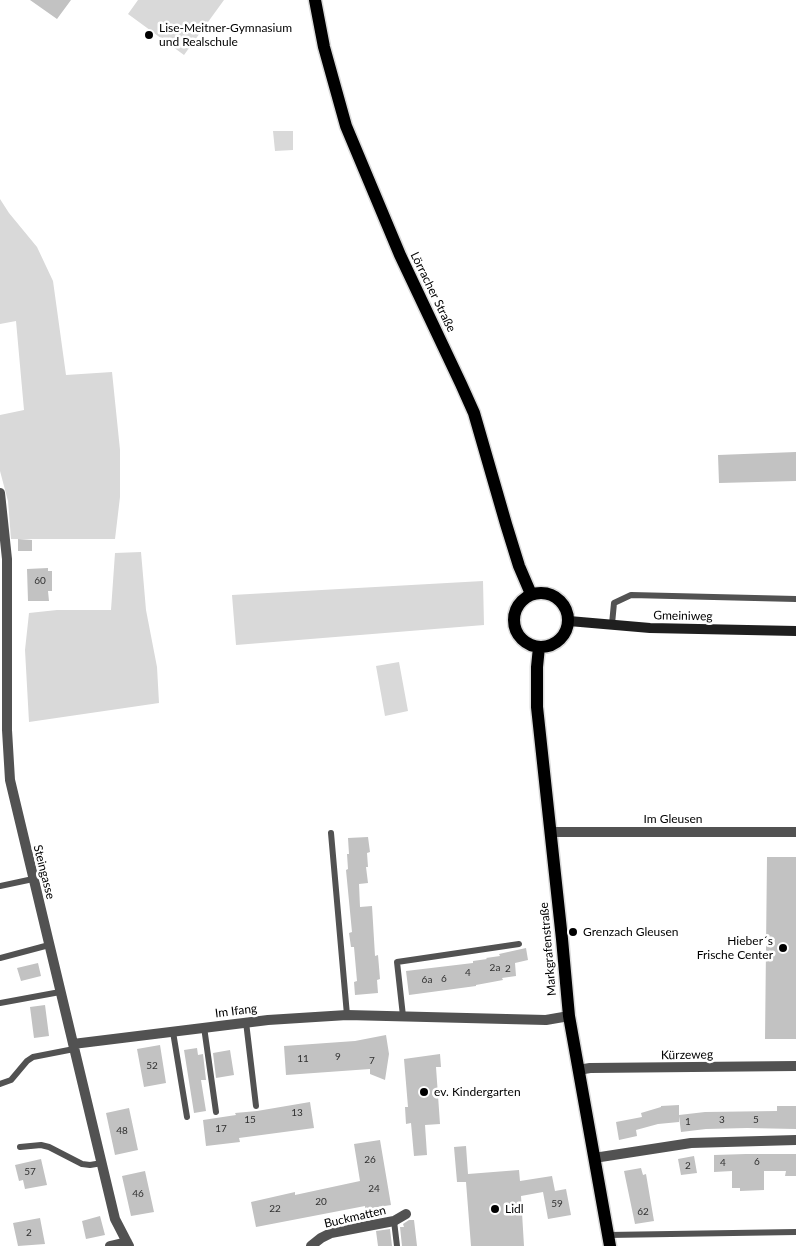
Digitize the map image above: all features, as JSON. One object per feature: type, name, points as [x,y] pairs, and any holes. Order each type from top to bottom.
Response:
[{"type":"main road","name":"Lörracher Straße","points":[[315,0],[324,47],[346,126],[400,255],[474,413],[519,566],[531,594]]},
{"type":"main road","points":[[545,592],[557,598],[566,608],[569,621],[567,630],[556,643],[539,647],[524,641],[515,628],[514,620],[519,604],[531,594],[545,592]]},
{"type":"main road","name":"Markgrafenstraße","points":[[539,647],[537,707],[569,1016],[609,1240]]},
{"type":"street","name":"Steingasse","points":[[0,492],[7,559],[7,730],[10,780],[116,1219],[128,1244]]},
{"type":"street","name":"Gmeiniweg","points":[[569,621],[650,628],[796,631]]},
{"type":"street","name":"Im Gleusen","points":[[550,832],[796,832]]},
{"type":"street","name":"Im Ifang","points":[[74,1047],[246,1022],[347,1015],[546,1020],[569,1016]]},
{"type":"street","name":"Kürzeweg","points":[[578,1070],[590,1068],[796,1066]]},
{"type":"street","points":[[594,1158],[691,1143],[796,1140]]},
{"type":"street","name":"Buckmatten","points":[[311,1246],[321,1238],[331,1234],[394,1221],[406,1214]]},
{"type":"street","points":[[110,1246],[128,1244]]},
{"type":"lane","points":[[612,624],[614,603],[631,595],[796,599]]},
{"type":"lane","points":[[331,833],[347,1015]]},
{"type":"lane","points":[[0,886],[33,879]]},
{"type":"lane","points":[[403,1016],[396,962],[519,944]]},
{"type":"lane","points":[[0,958],[49,945]]},
{"type":"lane","points":[[0,1003],[60,992]]},
{"type":"lane","points":[[246,1022],[256,1106]]},
{"type":"lane","points":[[204,1027],[216,1112]]},
{"type":"lane","points":[[173,1032],[187,1117]]},
{"type":"lane","points":[[0,1084],[11,1080],[24,1064],[33,1057],[74,1047]]},
{"type":"lane","points":[[20,1147],[41,1145],[49,1147],[82,1164],[102,1163]]},
{"type":"lane","points":[[394,1221],[397,1246]]},
{"type":"lane","points":[[609,1240],[796,1232]]},
{"type":"shaded area","points":[[138,0],[224,0],[184,55],[128,14]]},
{"type":"shaded area","points":[[273,131],[293,131],[293,150],[275,151]]},
{"type":"shaded area","points":[[0,199],[37,247],[53,281],[66,375],[112,372],[120,450],[120,497],[115,539],[11,539],[8,501],[0,471],[0,415],[24,410],[16,321],[0,324]]},
{"type":"shaded area","points":[[141,552],[146,610],[157,667],[159,703],[29,722],[25,650],[29,613],[57,610],[111,610],[115,553]]},
{"type":"shaded area","points":[[483,581],[484,625],[236,645],[232,595]]},
{"type":"shaded area","points":[[399,662],[408,711],[385,716],[376,666]]},
{"type":"building","points":[[30,0],[71,0],[57,19]]},
{"type":"building","points":[[796,452],[796,481],[719,483],[718,455]]},
{"type":"building","points":[[18,539],[32,540],[32,551],[18,551]]},
{"type":"building","points":[[48,568],[48,571],[52,571],[52,591],[48,591],[49,601],[28,601],[27,569]]},
{"type":"building","points":[[368,837],[370,852],[367,853],[368,867],[366,867],[368,883],[359,884],[360,907],[372,906],[375,956],[378,955],[380,979],[377,980],[378,993],[355,995],[354,982],[357,981],[354,947],[351,947],[349,933],[352,932],[346,870],[348,869],[347,854],[349,854],[348,838]]},
{"type":"building","name":"Hieber´s Frische Center","points":[[767,857],[796,857],[796,1039],[765,1039]]},
{"type":"building","points":[[526,948],[528,960],[515,963],[516,976],[476,986],[409,995],[406,971],[473,963],[473,961],[500,956],[499,954]]},
{"type":"building","points":[[38,963],[41,976],[21,981],[17,968]]},
{"type":"building","points":[[45,1005],[49,1036],[34,1038],[30,1007]]},
{"type":"building","points":[[386,1035],[389,1054],[385,1080],[370,1074],[370,1069],[286,1075],[284,1046],[355,1041]]},
{"type":"building","points":[[160,1045],[166,1083],[144,1087],[137,1049]]},
{"type":"building","points":[[197,1048],[198,1055],[203,1054],[206,1080],[201,1080],[206,1111],[194,1113],[184,1050]]},
{"type":"building","points":[[230,1050],[234,1075],[216,1078],[213,1053]]},
{"type":"building","points":[[440,1054],[441,1067],[436,1067],[440,1124],[425,1125],[427,1155],[414,1156],[411,1123],[406,1124],[405,1107],[408,1107],[404,1059]]},
{"type":"building","points":[[310,1102],[314,1128],[239,1138],[240,1142],[206,1146],[203,1120],[236,1115],[235,1113]]},
{"type":"building","points":[[679,1105],[679,1115],[705,1112],[777,1111],[777,1106],[796,1106],[796,1129],[706,1129],[681,1132],[679,1116],[679,1122],[658,1124],[636,1130],[637,1136],[619,1140],[616,1122],[642,1117],[641,1113],[661,1106]]},
{"type":"building","points":[[129,1108],[138,1150],[115,1155],[106,1113]]},
{"type":"building","points":[[380,1140],[391,1205],[365,1209],[365,1206],[256,1227],[251,1202],[360,1181],[354,1144]]},
{"type":"building","name":"Lidl","points":[[466,1146],[468,1174],[519,1170],[520,1181],[552,1176],[555,1191],[566,1189],[571,1215],[548,1219],[543,1192],[521,1196],[524,1246],[471,1246],[466,1182],[457,1182],[454,1147]]},
{"type":"building","points":[[796,1154],[796,1176],[785,1176],[786,1171],[764,1171],[764,1190],[740,1191],[740,1188],[732,1188],[732,1171],[714,1172],[714,1155]]},
{"type":"building","points":[[694,1156],[697,1173],[681,1175],[678,1159]]},
{"type":"building","points":[[41,1159],[47,1185],[25,1189],[23,1180],[19,1181],[15,1165]]},
{"type":"building","points":[[641,1168],[643,1175],[646,1174],[654,1221],[635,1224],[624,1171]]},
{"type":"building","points":[[145,1171],[154,1212],[131,1216],[122,1176]]},
{"type":"building","points":[[100,1216],[105,1235],[86,1239],[82,1221]]},
{"type":"building","points":[[40,1218],[45,1244],[18,1246],[13,1223]]},
{"type":"building","points":[[409,1220],[414,1220],[417,1246],[402,1246],[400,1227],[404,1227],[403,1224]]},
{"type":"building","points":[[390,1229],[392,1246],[378,1246],[376,1231]]},
{"type":"place","name":"Lise-Meitner-Gymnasium und Realschule","points":[[149,35]]},
{"type":"place","name":"Grenzach Gleusen","points":[[573,932]]},
{"type":"place","name":"Hieber´s Frische Center","points":[[783,948]]},
{"type":"place","name":"ev. Kindergarten","points":[[424,1092]]},
{"type":"place","name":"Lidl","points":[[495,1209]]}]
